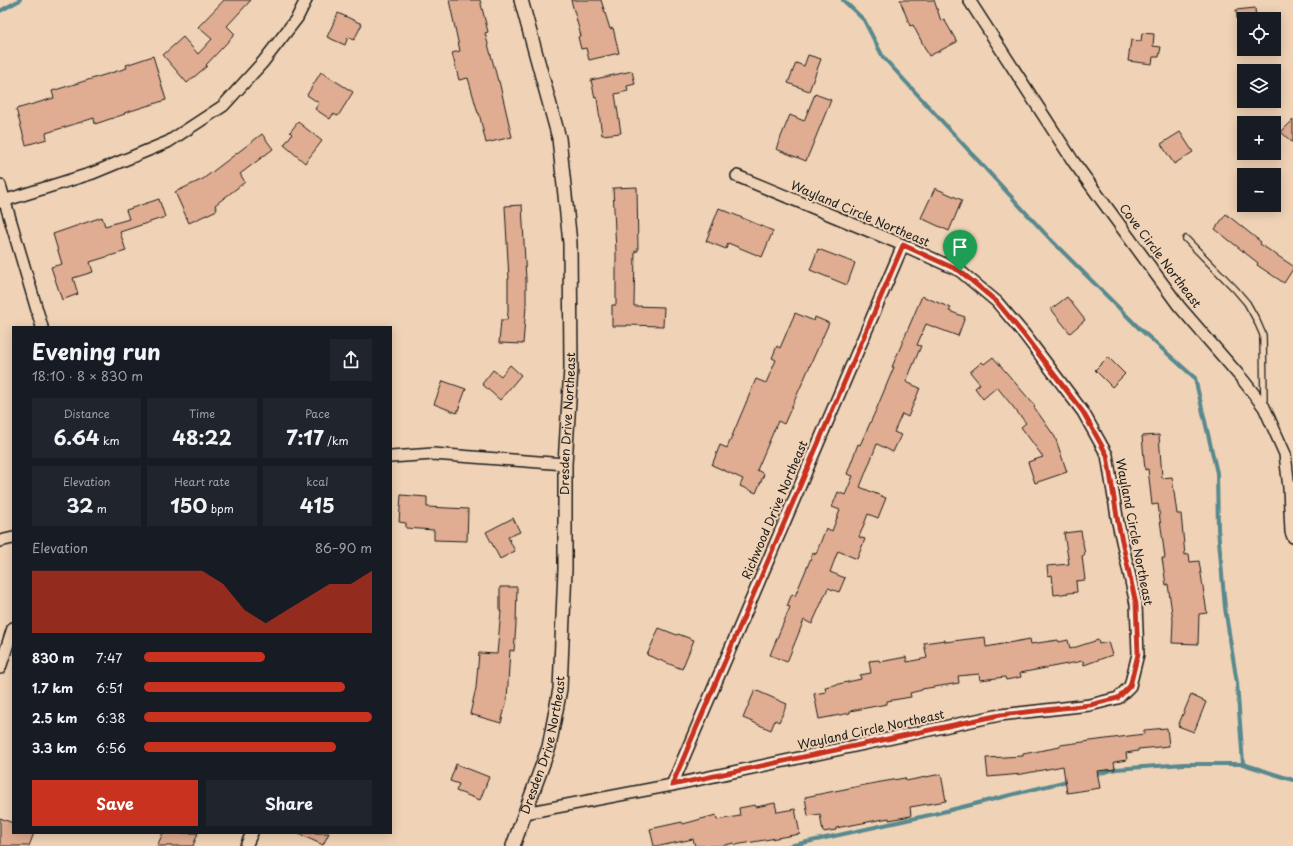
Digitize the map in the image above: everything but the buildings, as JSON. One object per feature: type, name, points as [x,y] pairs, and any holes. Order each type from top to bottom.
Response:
[{"type":"street","points":[[2,202],[93,173],[168,142],[222,106],[263,62],[297,18],[306,0]]},
{"type":"street","name":"Dresden Drive Northeast","points":[[513,846],[549,747],[560,689],[565,569],[565,464],[571,368],[570,243],[559,138],[521,0]]},
{"type":"street","name":"Cove Circle Northeast","points":[[969,0],[1073,160],[1179,306],[1244,380],[1264,407],[1285,454],[1289,488],[1291,532],[1293,537]]},
{"type":"street","name":"Wayland Circle Northeast","points":[[525,813],[672,785],[1000,715],[1090,705],[1118,698],[1130,686],[1138,654],[1136,604],[1118,523],[1107,455],[1083,412],[1024,335],[997,302],[960,271],[903,245],[737,176]]},
{"type":"street","points":[[0,185],[2,202],[42,326]]},
{"type":"street","name":"Richwood Drive Northeast","points":[[672,785],[903,245]]},
{"type":"street","points":[[392,456],[433,454],[565,464]]},
{"type":"street","points":[[0,541],[12,538]]},
{"type":"street","points":[[0,668],[12,631]]},
{"type":"street","points":[[246,846],[252,834]]},
{"type":"lane","points":[[1186,239],[1235,288],[1247,303],[1256,319],[1263,335],[1264,407]]},
{"type":"waterway","points":[[0,11],[20,0]]},
{"type":"waterway","points":[[843,0],[864,20],[883,57],[1051,240],[1141,330],[1195,378],[1217,473],[1218,529],[1225,608],[1237,683],[1243,764]]},
{"type":"waterway","points":[[1093,775],[1116,769],[1184,764],[1243,764],[1293,780]]},
{"type":"waterway","points":[[789,846],[934,814],[1071,780]]},
{"type":"route","points":[[903,245],[960,271],[997,302],[1024,335],[1083,412],[1107,455],[1118,523],[1136,604],[1138,654],[1130,686],[1118,698],[1090,705],[1000,715],[672,785],[903,245]]}]
